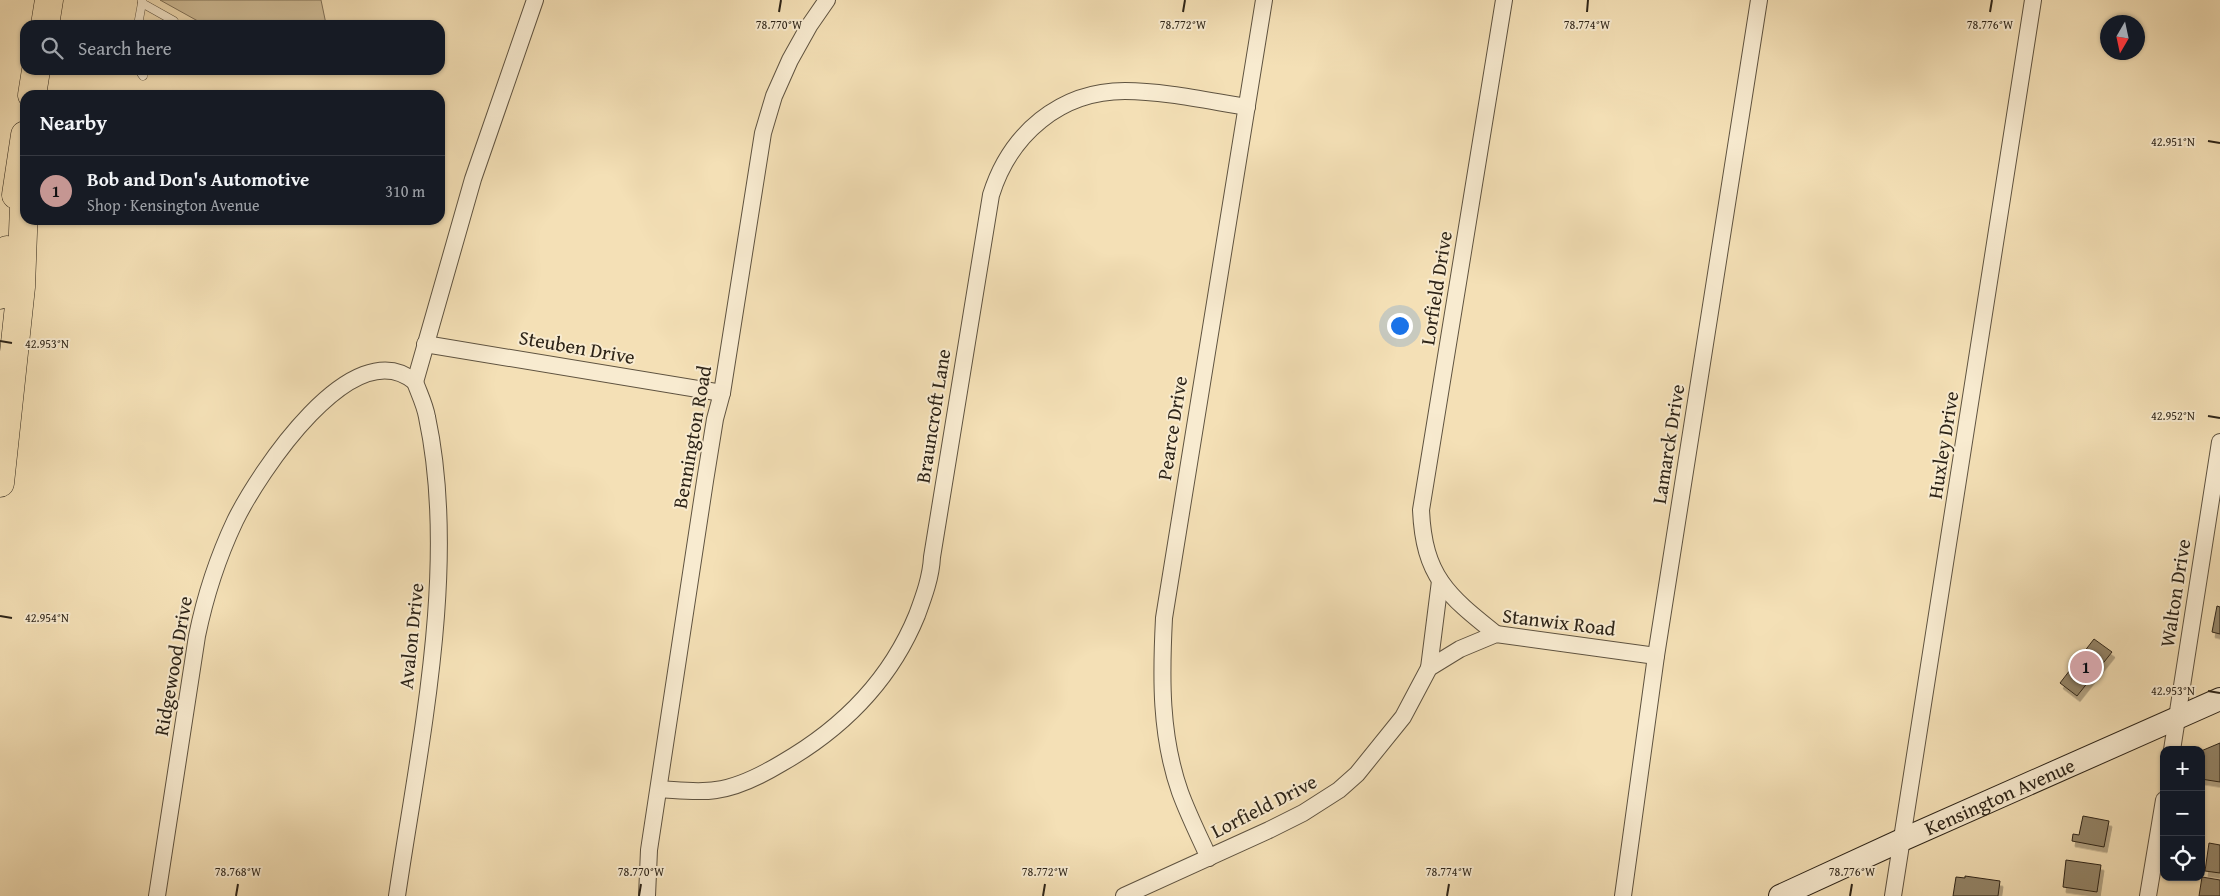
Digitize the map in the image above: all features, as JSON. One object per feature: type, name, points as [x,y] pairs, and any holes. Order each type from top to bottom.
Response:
[{"type":"highway","points":[[46,20],[49,0]]},
{"type":"highway","points":[[33,90],[35,75]]},
{"type":"highway","points":[[0,295],[20,167]]},
{"type":"highway","points":[[0,483],[21,287],[23,225]]},
{"type":"street","points":[[415,382],[424,344],[473,179],[535,0]]},
{"type":"street","name":"Bennington Road","points":[[647,896],[649,850],[706,472],[722,393],[762,133],[774,96],[790,60],[809,26],[827,0]]},
{"type":"street","name":"Pearce Drive","points":[[1209,858],[1180,792],[1171,760],[1161,679],[1164,618],[1264,0]]},
{"type":"street","name":"Lorfield Drive","points":[[1496,634],[1456,602],[1440,581],[1426,552],[1421,510],[1504,0]]},
{"type":"street","name":"Lamarck Drive","points":[[1624,896],[1656,656],[1759,0]]},
{"type":"street","name":"Huxley Drive","points":[[1893,896],[1904,839],[2033,0]]},
{"type":"street","name":"Brauncroft Lane","points":[[659,788],[693,792],[717,790],[739,784],[767,772],[803,751],[839,725],[863,703],[892,664],[910,631],[922,601],[931,570],[991,195],[996,177],[1007,156],[1021,137],[1038,121],[1058,108],[1079,98],[1102,93],[1139,92],[1247,107]]},
{"type":"street","name":"Steuben Drive","points":[[424,344],[722,393]]},
{"type":"street","name":"Ridgewood Drive","points":[[158,896],[197,636],[211,582],[236,521],[255,487],[278,453],[305,421],[332,394],[366,372],[382,369],[404,373],[415,382]]},
{"type":"street","name":"Avalon Drive","points":[[397,896],[428,688],[438,575],[438,522],[434,465],[427,416],[415,382]]},
{"type":"street","name":"Walton Drive","points":[[2173,746],[2220,442]]},
{"type":"street","name":"Lorfield Drive","points":[[1124,896],[1303,814],[1339,790],[1357,774],[1403,717],[1429,668],[1440,581]]},
{"type":"street","name":"Stanwix Road","points":[[1429,668],[1460,649],[1496,634],[1656,656]]},
{"type":"street","name":"Kensington Avenue","points":[[1780,896],[2220,699]]},
{"type":"street","points":[[2148,896],[2160,824]]},
{"type":"lane","points":[[139,20],[142,1],[172,20]]},
{"type":"shaded area","points":[[160,0],[321,0],[325,20],[196,20]]},
{"type":"building","points":[[2217,606],[2220,607],[2220,634],[2212,632]]},
{"type":"building","points":[[2094,639],[2112,652],[2077,696],[2060,683]]},
{"type":"building","points":[[2220,743],[2220,782],[2205,780],[2205,749]]},
{"type":"building","points":[[2083,816],[2109,821],[2104,847],[2072,841],[2073,834],[2079,835]]},
{"type":"building","points":[[2209,843],[2220,845],[2220,873],[2205,871]]},
{"type":"building","points":[[2066,860],[2101,865],[2097,892],[2063,887]]},
{"type":"building","points":[[1965,876],[2000,881],[1998,896],[1953,896],[1956,877],[1965,878]]},
{"type":"building","points":[[2205,878],[2220,880],[2220,896],[2199,896],[2201,881],[2205,881]]},
{"type":"place","name":"Bob and Don's Automotive","points":[[2086,667]]}]
